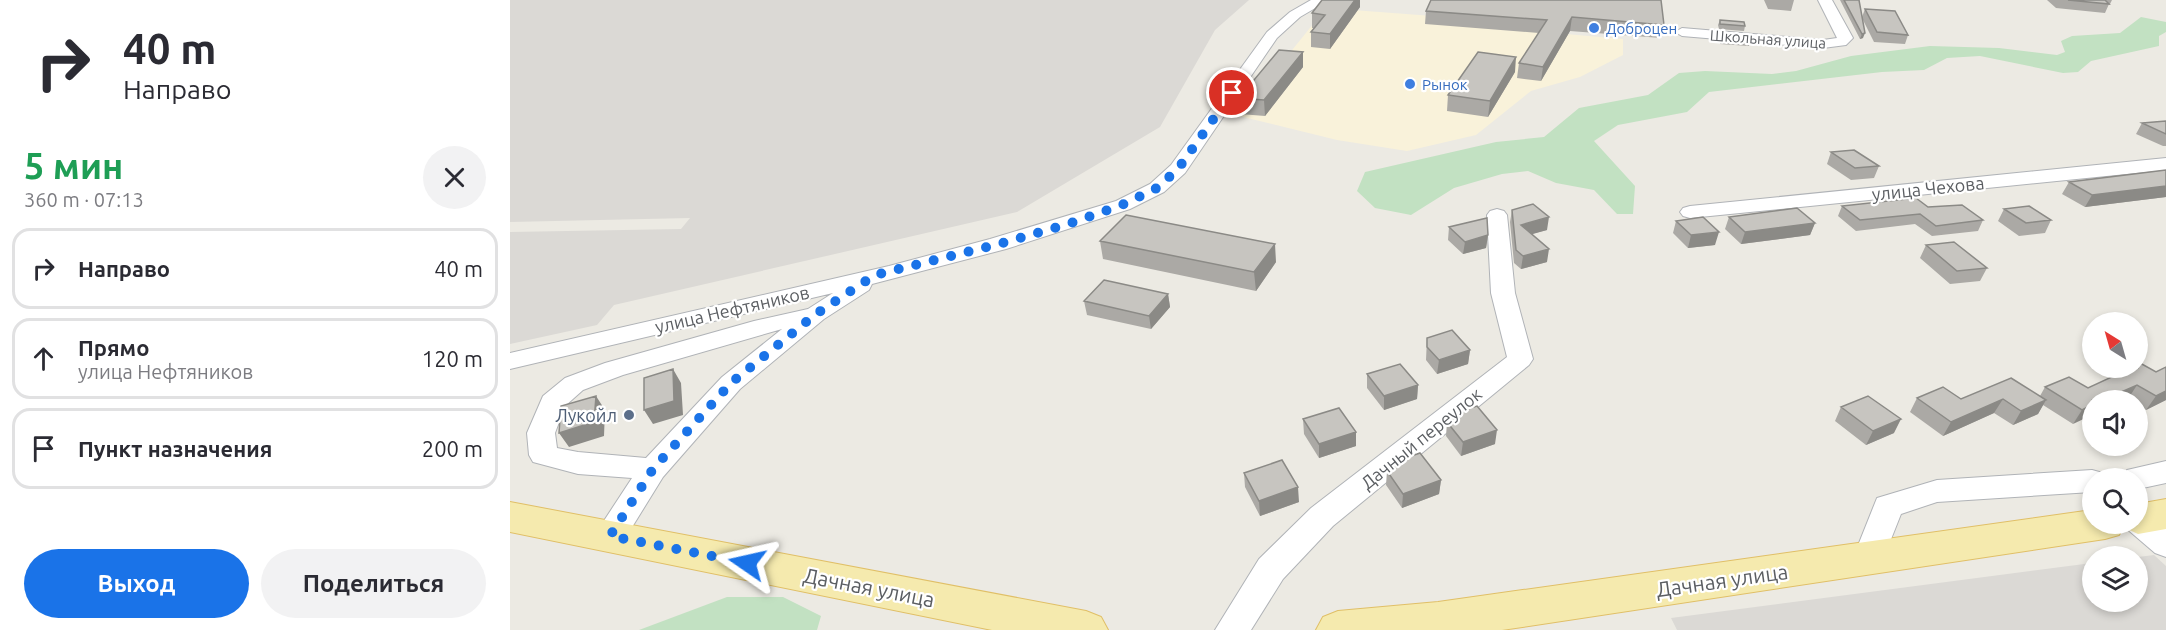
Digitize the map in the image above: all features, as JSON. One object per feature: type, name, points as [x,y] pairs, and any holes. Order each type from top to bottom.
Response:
[{"type":"main road","points":[[2148,517],[2166,514]]},
{"type":"main road","name":"Дачная улица","points":[[510,518],[610,536],[1041,626],[1086,630]]},
{"type":"main road","name":"Дачная улица","points":[[1338,630],[1438,621],[2082,527]]},
{"type":"street","name":"Школьная улица","points":[[1682,32],[1823,44],[1841,42],[1846,38],[1825,0]]},
{"type":"street","name":"улица Нефтяников","points":[[510,361],[999,244],[1122,205],[1157,188],[1178,169],[1272,35],[1309,2]]},
{"type":"street","name":"улица Чехова","points":[[1690,212],[2166,164]]},
{"type":"street","name":"Дачный переулок","points":[[1232,630],[1271,569],[1322,516],[1520,359],[1503,293],[1497,215]]},
{"type":"street","points":[[610,536],[653,469],[731,383],[816,314],[875,275]]},
{"type":"street","points":[[653,469],[578,463],[543,455],[541,433],[553,402],[574,384],[614,369],[763,326],[816,314]]},
{"type":"street","points":[[2148,476],[2166,472]]},
{"type":"street","points":[[1869,558],[1888,506],[1937,491],[2082,483]]},
{"type":"street","points":[[2148,528],[2166,544]]},
{"type":"shaded area","points":[[510,0],[1249,0],[1215,30],[1160,127],[1017,212],[614,305],[597,325],[510,344],[510,232],[681,229],[690,218],[510,222]]},
{"type":"shaded area","name":"Рынок","points":[[1326,8],[1554,25],[1554,33],[1623,39],[1623,55],[1580,77],[1531,91],[1476,135],[1407,151],[1337,140],[1239,116]]},
{"type":"shaded area","points":[[2154,555],[2166,566],[2166,630],[1677,630],[1671,618],[2082,564],[2082,612],[2148,612],[2148,556]]},
{"type":"green space","points":[[2141,17],[2166,22],[2166,32],[2159,36],[2159,46],[2091,61],[2078,72],[2063,73],[1980,56],[1947,58],[1924,70],[1882,72],[1709,92],[1687,112],[1618,125],[1594,141],[1635,186],[1633,214],[1617,214],[1594,190],[1556,183],[1528,171],[1502,174],[1454,188],[1411,215],[1375,208],[1357,191],[1365,172],[1496,142],[1544,137],[1579,108],[1648,95],[1679,73],[1705,71],[1772,74],[1796,71],[1851,56],[1930,46],[1999,48],[2057,55],[2065,52],[2061,41],[2072,36],[2120,33]]},
{"type":"green space","points":[[727,597],[783,597],[821,616],[817,630],[639,630]]},
{"type":"building","points":[[1322,0],[1355,0],[1330,34],[1311,32],[1325,15],[1312,13]]},
{"type":"building","points":[[1431,0],[1661,0],[1664,25],[1572,17],[1543,67],[1519,63],[1547,20],[1426,11]]},
{"type":"building","points":[[1844,0],[1859,0],[1865,33],[1862,34]]},
{"type":"building","points":[[2068,0],[2105,0],[2109,4]]},
{"type":"building","points":[[1865,9],[1895,11],[1908,35],[1877,32]]},
{"type":"building","points":[[1720,20],[1744,22],[1745,26],[1720,24]]},
{"type":"building","points":[[1721,36],[1749,39],[1750,41],[1722,39]]},
{"type":"building","points":[[1279,50],[1303,52],[1264,100],[1239,98]]},
{"type":"building","points":[[1478,52],[1516,57],[1490,101],[1448,95]]},
{"type":"building","points":[[2166,121],[2166,134],[2142,123]]},
{"type":"building","points":[[1854,150],[1879,166],[1855,168],[1831,152]]},
{"type":"building","points":[[2166,170],[2166,186],[2092,195],[2069,182]]},
{"type":"building","points":[[1916,198],[1928,207],[1962,205],[1983,220],[1936,226],[1920,214],[1860,220],[1842,206]]},
{"type":"building","points":[[1533,204],[1549,217],[1521,225],[1549,249],[1523,256],[1516,250],[1512,210]]},
{"type":"building","points":[[2029,206],[2051,220],[2026,223],[2004,209]]},
{"type":"building","points":[[1797,208],[1815,223],[1745,232],[1729,217]]},
{"type":"building","points":[[1126,215],[1275,244],[1254,272],[1100,241]]},
{"type":"building","points":[[1703,217],[1719,232],[1691,235],[1676,221]]},
{"type":"building","points":[[1487,218],[1488,235],[1465,242],[1449,227]]},
{"type":"building","points":[[1954,242],[1987,268],[1957,271],[1926,245]]},
{"type":"building","points":[[1104,280],[1168,294],[1149,316],[1084,301]]},
{"type":"building","points":[[1452,330],[1470,350],[1439,360],[1427,347],[1427,338]]},
{"type":"building","points":[[1400,364],[1418,385],[1384,396],[1367,374]]},
{"type":"building","points":[[2166,367],[2166,391],[2156,396],[2137,385],[2126,390],[2082,390],[2082,410],[2045,387],[2069,377],[2088,388],[2110,378],[2148,378],[2148,368],[2156,372]]},
{"type":"building","points":[[673,369],[674,401],[644,410],[644,378]]},
{"type":"building","points":[[2011,378],[2046,400],[2021,411],[2003,399],[1951,422],[1917,398],[1943,387],[1961,399]]},
{"type":"building","points":[[596,396],[594,422],[559,433],[561,406]]},
{"type":"building","points":[[1868,396],[1901,419],[1873,431],[1841,407]]},
{"type":"building","points":[[1477,406],[1497,430],[1463,442],[1447,422],[1461,411]]},
{"type":"building","points":[[1339,408],[1356,432],[1319,444],[1303,419]]},
{"type":"building","points":[[1420,453],[1441,480],[1403,494],[1387,471],[1400,460]]},
{"type":"building","points":[[1282,460],[1298,487],[1259,501],[1244,473]]},
{"type":"place","name":"Доброцен","points":[[1594,28]]},
{"type":"place","name":"Рынок","points":[[1410,84]]},
{"type":"place","name":"Лукойл","points":[[629,415]]},
{"type":"route","points":[[747,563],[610,536],[653,469],[731,383],[816,314],[875,275],[1068,224],[1122,205],[1157,188],[1178,169],[1232,93]]}]
